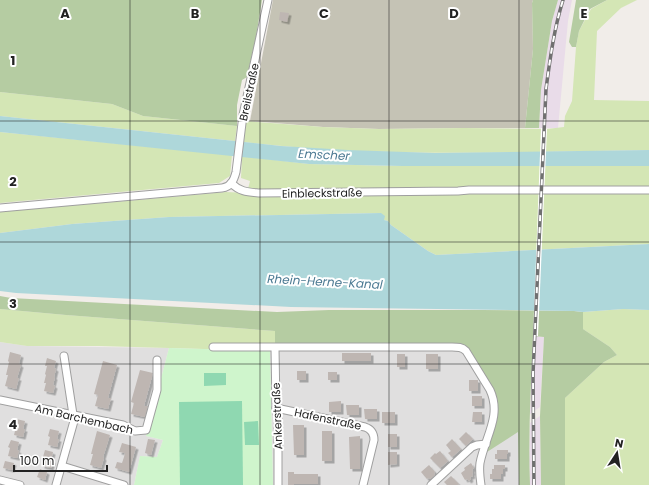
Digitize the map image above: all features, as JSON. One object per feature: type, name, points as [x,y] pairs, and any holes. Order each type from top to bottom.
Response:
[{"type":"street","name":"Breilstraße","points":[[231,183],[235,177],[243,115],[268,0]]},
{"type":"street","name":"Einbleckstraße","points":[[231,183],[236,188],[243,191],[266,194],[477,190],[649,190]]},
{"type":"street","points":[[0,208],[222,188],[227,187],[231,183]]},
{"type":"street","points":[[213,347],[460,347],[466,351],[490,390],[494,402],[494,416],[481,462],[480,485]]},
{"type":"street","name":"Ankerstraße","points":[[275,348],[276,408],[278,419],[278,485]]},
{"type":"street","points":[[56,485],[74,420],[64,356]]},
{"type":"street","name":"Am Barchembach","points":[[0,400],[124,425],[134,431],[146,430],[157,390],[157,360]]},
{"type":"street","name":"Hafenstraße","points":[[276,408],[365,426],[371,430],[374,435],[374,440],[363,485]]},
{"type":"street","points":[[431,485],[472,447],[486,444]]},
{"type":"street","points":[[62,466],[124,485]]},
{"type":"street","points":[[0,480],[20,485]]},
{"type":"shaded area","points":[[273,0],[533,0],[533,49],[525,128],[379,129],[323,127],[250,121]]},
{"type":"shaded area","points":[[558,0],[572,0],[568,21],[558,128],[539,128],[541,90],[552,21]]},
{"type":"shaded area","points":[[533,336],[544,337],[540,407],[530,414],[531,377]]},
{"type":"shaded area","points":[[0,342],[27,346],[169,348],[146,436],[163,440],[157,457],[140,456],[134,485],[0,485]]},
{"type":"shaded area","points":[[275,345],[468,350],[495,393],[498,410],[487,451],[518,431],[519,485],[273,485],[270,351]]},
{"type":"shaded area","points":[[540,416],[541,485],[530,485],[530,423]]},
{"type":"green space","points":[[0,0],[262,0],[247,77],[242,80],[237,105],[237,126],[143,116],[112,104],[0,92]]},
{"type":"green space","points":[[533,0],[558,0],[552,21],[541,90],[539,128],[525,128],[533,49]]},
{"type":"green space","points":[[576,0],[607,0],[590,9],[579,31],[576,47],[572,47],[569,42]]},
{"type":"green space","points":[[607,0],[637,0],[621,8],[597,31],[594,100],[649,101],[649,150],[497,153],[395,152],[294,147],[244,142],[245,121],[323,127],[379,129],[547,129],[564,127],[565,116],[572,101],[576,47],[579,31],[591,9]]},
{"type":"green space","points":[[0,92],[112,104],[143,116],[237,126],[235,141],[0,116]]},
{"type":"green space","points":[[0,132],[232,155],[230,176],[219,183],[0,203]]},
{"type":"green space","points":[[242,156],[309,164],[402,166],[649,166],[649,244],[436,255],[391,225],[388,221],[384,220],[380,213],[169,217],[72,224],[0,233],[0,211],[226,192],[247,193],[250,181],[241,178]]},
{"type":"green space","points":[[0,296],[11,298],[277,312],[329,310],[574,311],[583,312],[583,329],[610,347],[617,355],[604,362],[565,398],[565,485],[541,485],[540,416],[544,337],[533,336],[529,466],[530,485],[519,485],[518,432],[487,452],[498,410],[495,393],[468,350],[275,345],[275,331],[0,309]]},
{"type":"green space","points":[[0,309],[275,331],[275,345],[270,351],[99,346],[27,346],[0,342]]},
{"type":"green space","points":[[623,309],[649,310],[649,485],[565,485],[565,398],[604,362],[617,355],[610,347],[583,329],[583,312]]},
{"type":"green space","points":[[169,348],[270,351],[273,485],[134,485],[140,456],[157,457],[163,440],[146,436]]},
{"type":"green space","points":[[204,373],[226,373],[226,385],[204,386]]},
{"type":"green space","points":[[242,401],[243,485],[180,485],[179,402]]},
{"type":"green space","points":[[258,421],[259,445],[245,445],[244,422]]},
{"type":"water","name":"Emscher","points":[[0,116],[281,146],[348,150],[435,153],[649,150],[649,166],[402,166],[309,164],[0,132]]},
{"type":"water","name":"Rhein-Herne-Kanal","points":[[381,213],[385,216],[384,220],[388,221],[391,225],[436,255],[649,244],[649,310],[623,309],[583,312],[291,307],[0,291],[0,233],[72,224],[169,217]]},
{"type":"pier","points":[[541,128],[547,129],[538,336],[533,336]]},
{"type":"building","points":[[280,12],[289,13],[287,22],[279,20]]},
{"type":"building","points":[[10,352],[21,355],[19,364],[21,365],[17,378],[19,378],[16,389],[5,386],[8,375],[6,375]]},
{"type":"building","points":[[342,353],[371,353],[371,361],[342,361]]},
{"type":"building","points":[[397,354],[405,354],[405,367],[397,367]]},
{"type":"building","points":[[426,354],[438,354],[438,369],[426,369]]},
{"type":"building","points":[[47,358],[56,361],[53,385],[55,386],[53,393],[44,391],[47,366],[45,366]]},
{"type":"building","points":[[103,361],[117,365],[108,398],[111,398],[108,409],[95,406],[98,395],[94,394]]},
{"type":"building","points":[[140,370],[153,373],[144,406],[148,406],[145,417],[131,414],[134,403],[131,402]]},
{"type":"building","points":[[297,371],[306,371],[306,380],[297,380]]},
{"type":"building","points":[[328,372],[337,372],[337,380],[328,380]]},
{"type":"building","points":[[469,380],[478,380],[478,391],[469,391]]},
{"type":"building","points":[[472,396],[482,396],[482,406],[472,406]]},
{"type":"building","points":[[341,401],[341,412],[329,412],[329,402]]},
{"type":"building","points":[[346,405],[359,405],[359,415],[347,415]]},
{"type":"building","points":[[364,409],[377,409],[377,419],[365,419]]},
{"type":"building","points":[[382,412],[395,412],[395,423],[382,423]]},
{"type":"building","points":[[473,412],[482,412],[482,422],[472,422]]},
{"type":"building","points":[[16,419],[25,421],[23,437],[14,435]]},
{"type":"building","points":[[293,425],[304,425],[304,455],[294,455]]},
{"type":"building","points":[[50,429],[59,431],[57,447],[48,445]]},
{"type":"building","points":[[97,431],[110,435],[101,468],[90,465],[93,454],[91,454]]},
{"type":"building","points":[[322,431],[332,431],[332,461],[322,461]]},
{"type":"building","points":[[466,432],[473,439],[466,446],[459,439]]},
{"type":"building","points":[[388,434],[397,434],[397,447],[388,447]]},
{"type":"building","points":[[360,436],[360,469],[350,469],[349,437]]},
{"type":"building","points":[[148,439],[155,440],[151,455],[145,453]]},
{"type":"building","points":[[452,439],[461,449],[452,457],[448,453],[451,451],[446,445]]},
{"type":"building","points":[[11,440],[19,442],[17,458],[8,456],[10,448],[8,447]]},
{"type":"building","points":[[122,443],[136,447],[129,472],[115,468],[117,462],[122,463],[124,457],[125,453],[119,452]]},
{"type":"building","points":[[45,450],[53,452],[51,468],[42,466]]},
{"type":"building","points":[[497,450],[508,450],[507,459],[495,459]]},
{"type":"building","points":[[440,451],[448,461],[440,468],[430,458],[435,453],[436,454]]},
{"type":"building","points":[[388,452],[397,452],[397,464],[388,465]]},
{"type":"building","points":[[5,461],[14,463],[12,470],[3,468]]},
{"type":"building","points":[[471,463],[474,468],[472,470],[473,476],[470,477],[471,479],[469,481],[467,479],[465,480],[461,473],[465,470],[464,468]]},
{"type":"building","points":[[429,465],[435,472],[435,475],[430,479],[427,479],[421,472]]},
{"type":"building","points":[[494,465],[505,465],[503,474],[501,474],[501,479],[490,479],[490,474],[492,474]]},
{"type":"building","points":[[40,469],[47,472],[45,480],[37,477]]},
{"type":"building","points":[[288,472],[294,472],[294,474],[318,474],[318,484],[288,485]]},
{"type":"building","points":[[451,476],[459,484],[447,485],[444,482]]},
{"type":"railway","points":[[534,485],[533,374],[546,89],[555,33],[563,0]]}]
